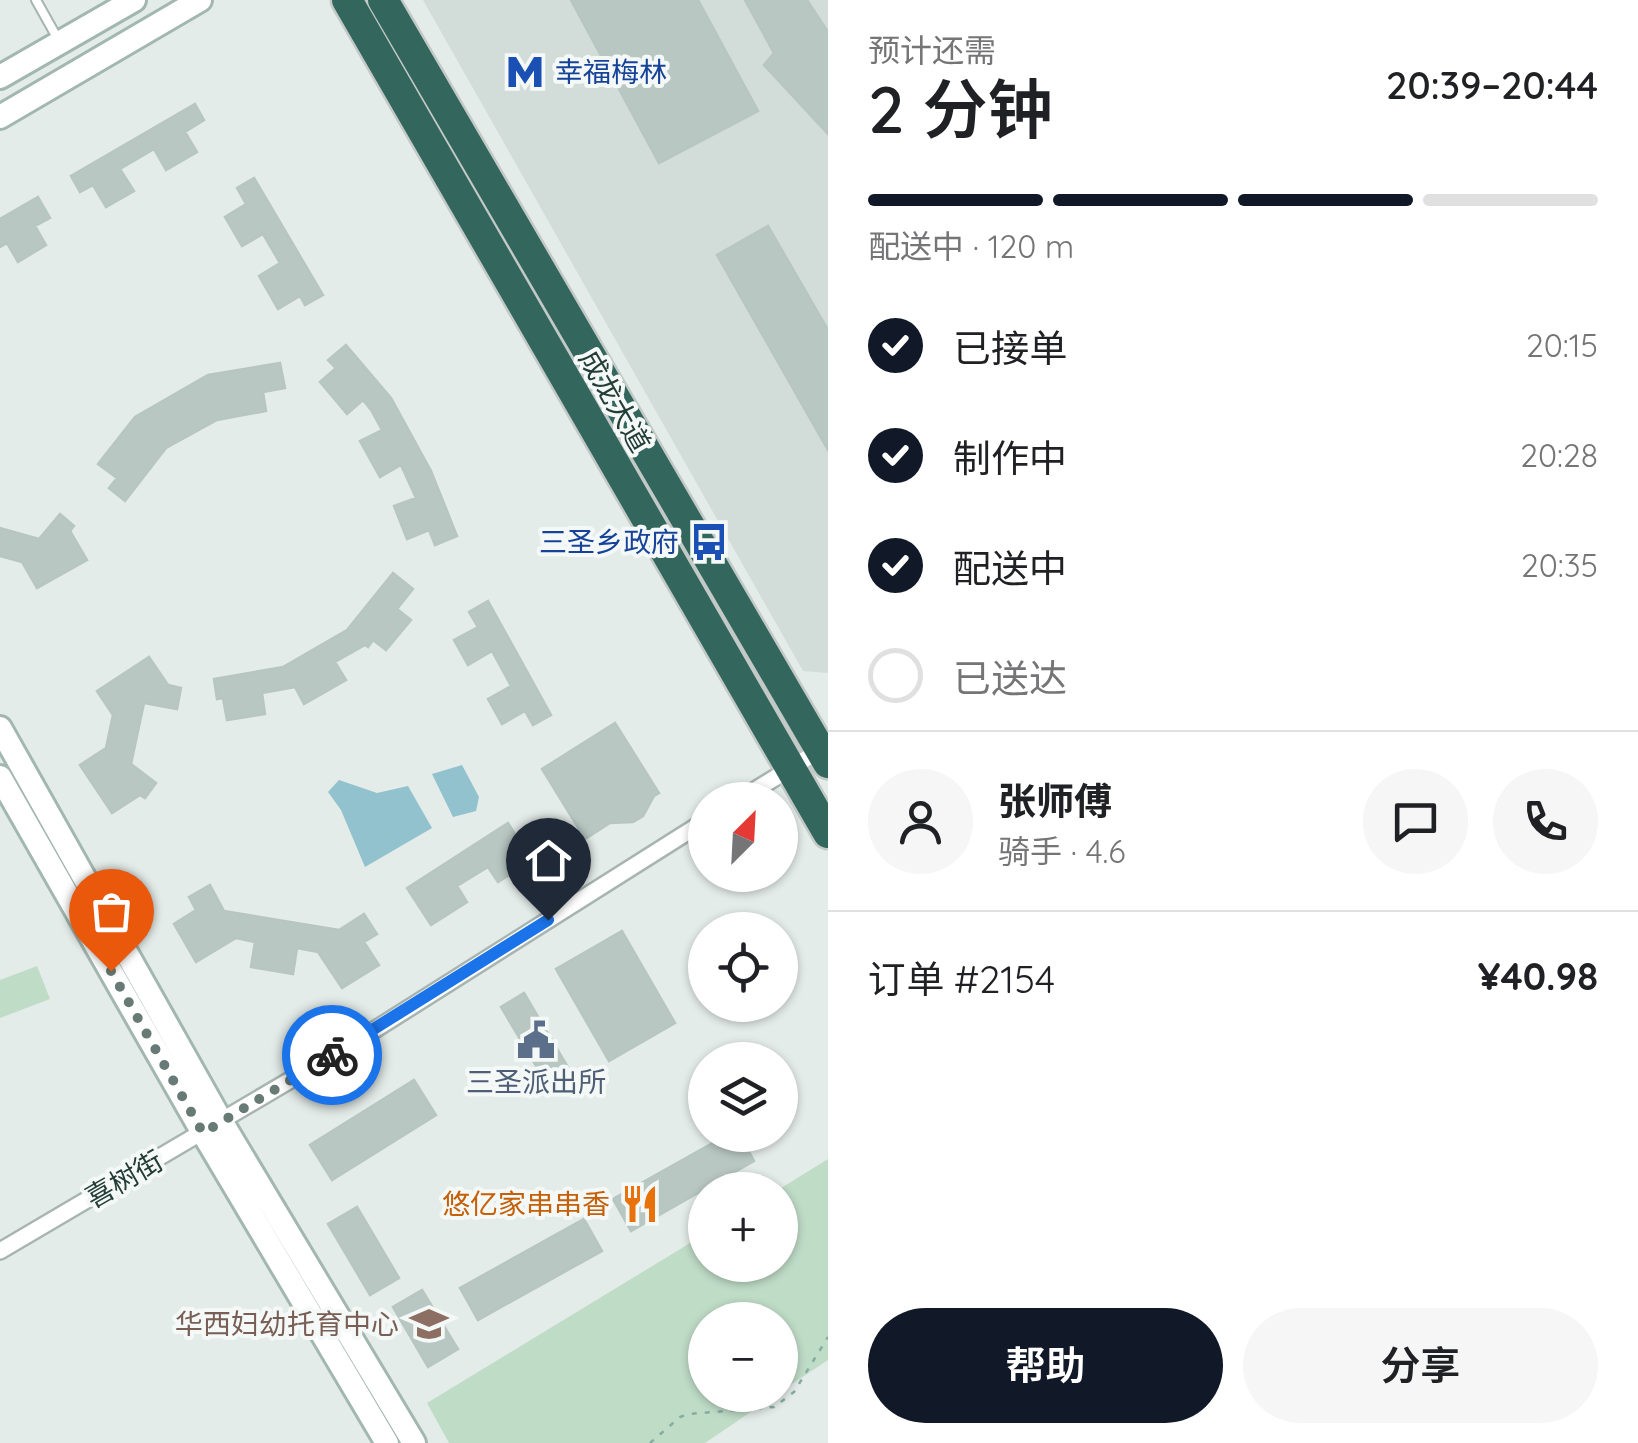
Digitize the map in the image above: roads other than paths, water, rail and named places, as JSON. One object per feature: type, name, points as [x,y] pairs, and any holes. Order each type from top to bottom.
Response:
[{"type":"highway","name":"成龙大道","points":[[346,0],[828,833]]},
{"type":"highway","name":"成龙大道","points":[[383,0],[825,752]]},
{"type":"street","points":[[0,78],[134,0]]},
{"type":"street","points":[[0,117],[200,0]]},
{"type":"street","points":[[0,728],[212,1127],[387,1443]]},
{"type":"street","points":[[767,782],[825,752]]},
{"type":"street","points":[[0,777],[212,1127],[414,1443]]},
{"type":"street","name":"喜树街","points":[[0,1251],[360,1039],[688,832]]},
{"type":"lane","points":[[36,0],[62,45]]},
{"type":"water","points":[[462,765],[479,797],[476,811],[453,817],[432,774]]},
{"type":"water","points":[[339,780],[377,793],[408,786],[432,828],[365,867],[341,810],[328,792]]},
{"type":"place","name":"幸福梅林","points":[[525,72]]},
{"type":"place","name":"三圣乡政府","points":[[709,542]]},
{"type":"place","name":"三圣派出所","points":[[536,1040]]},
{"type":"place","name":"悠亿家串串香","points":[[640,1204]]},
{"type":"place","name":"华西妇幼托育中心","points":[[429,1324]]}]
